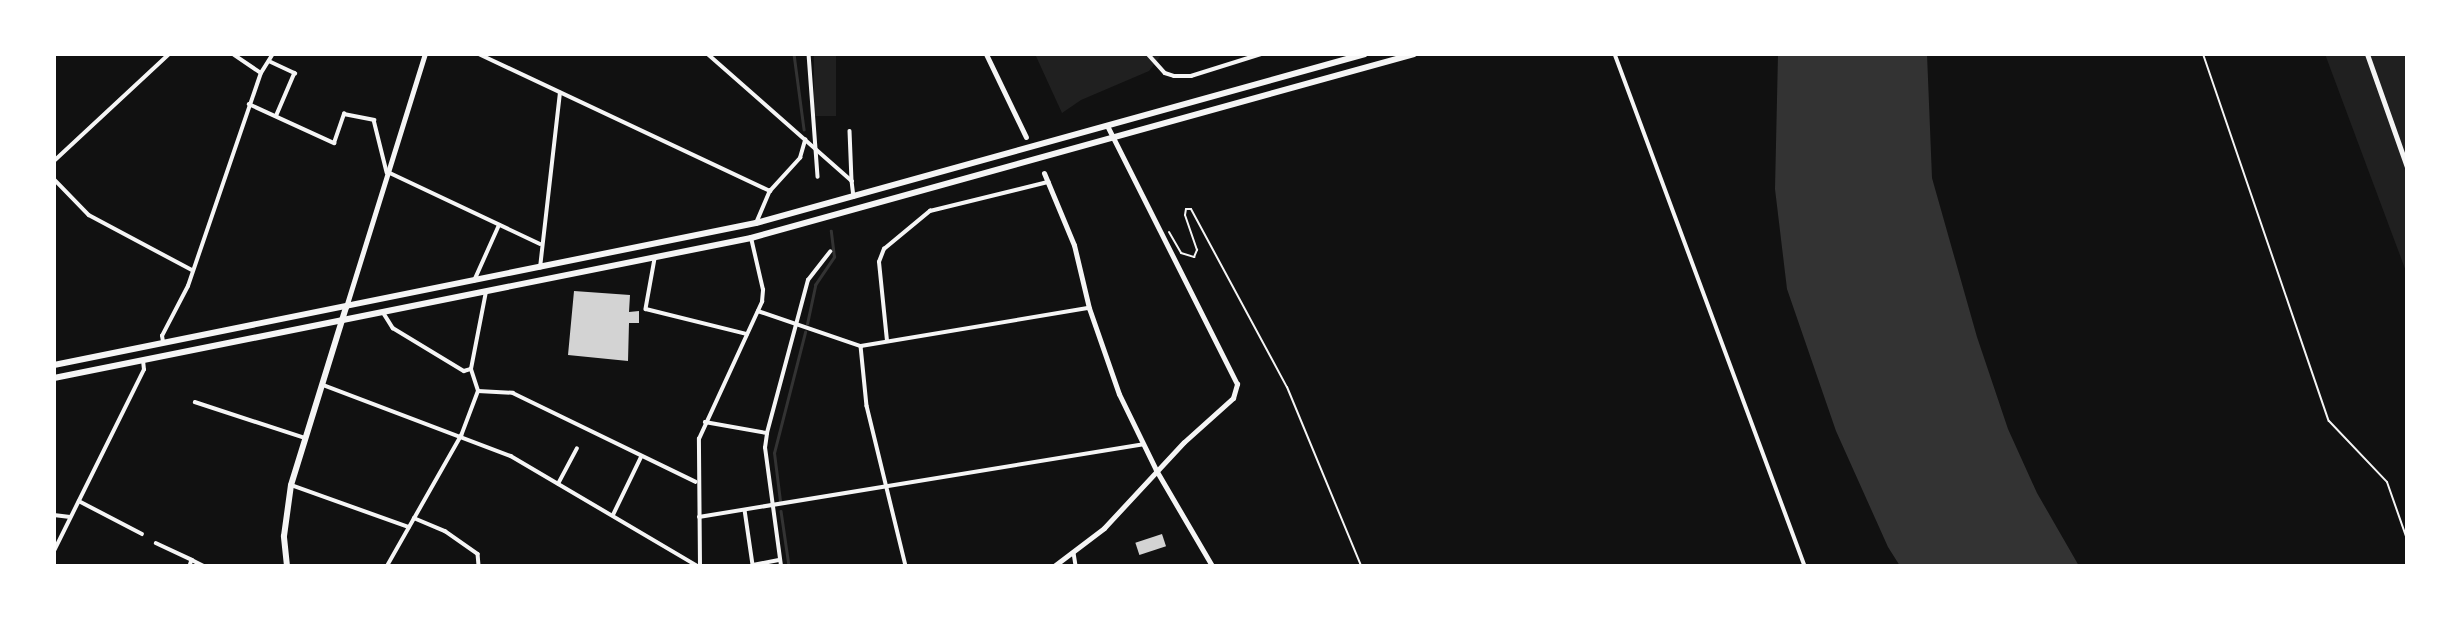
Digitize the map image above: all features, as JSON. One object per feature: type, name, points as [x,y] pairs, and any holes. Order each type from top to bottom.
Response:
[{"type":"main road","points":[[287,566],[284,536],[291,485],[425,54]]},
{"type":"main road","points":[[986,54],[1026,137]]},
{"type":"main road","points":[[54,365],[756,223],[1365,54]]},
{"type":"main road","points":[[54,379],[142,359],[751,238],[1113,140],[1414,54]]},
{"type":"main road","points":[[2367,54],[2407,167]]},
{"type":"main road","points":[[1054,566],[1110,523],[1156,470],[1233,398],[1237,384],[1108,127]]},
{"type":"main road","points":[[1044,173],[1074,245],[1090,308],[1119,394],[1156,470],[1212,566]]},
{"type":"street","points":[[54,161],[169,54]]},
{"type":"street","points":[[233,54],[261,72]]},
{"type":"street","points":[[163,342],[192,270],[261,72],[273,54]]},
{"type":"street","points":[[479,54],[770,191]]},
{"type":"street","points":[[708,54],[852,181]]},
{"type":"street","points":[[809,54],[818,177]]},
{"type":"street","points":[[1148,54],[1165,73],[1174,76],[1261,54]]},
{"type":"street","points":[[1615,54],[1805,566]]},
{"type":"street","points":[[269,61],[295,73],[276,115]]},
{"type":"street","points":[[540,268],[540,244],[560,93]]},
{"type":"street","points":[[249,104],[334,143],[344,114],[374,120],[388,173],[540,244]]},
{"type":"street","points":[[850,131],[854,197]]},
{"type":"street","points":[[756,223],[770,191],[800,158],[805,141]]},
{"type":"street","points":[[54,178],[89,215],[192,270]]},
{"type":"street","points":[[887,341],[878,262],[884,249],[930,211],[1048,182]]},
{"type":"street","points":[[474,281],[499,225]]},
{"type":"street","points":[[699,566],[696,482],[705,422],[758,311],[763,290],[751,238]]},
{"type":"street","points":[[781,566],[772,506],[767,433],[808,280],[830,252]]},
{"type":"street","points":[[655,259],[646,309],[747,334]]},
{"type":"street","points":[[387,566],[461,436],[478,391],[471,369],[486,291]]},
{"type":"street","points":[[758,311],[861,346],[1090,308]]},
{"type":"street","points":[[383,312],[393,328],[464,371],[471,369]]},
{"type":"street","points":[[861,346],[867,406],[906,566]]},
{"type":"street","points":[[54,551],[144,370],[142,359]]},
{"type":"street","points":[[321,384],[511,456],[699,566]]},
{"type":"street","points":[[478,391],[513,393],[696,482]]},
{"type":"street","points":[[195,402],[305,438]]},
{"type":"street","points":[[705,422],[767,433]]},
{"type":"street","points":[[699,517],[1143,444]]},
{"type":"street","points":[[558,484],[577,449]]},
{"type":"street","points":[[613,515],[641,457]]},
{"type":"street","points":[[291,485],[409,527]]},
{"type":"street","points":[[79,502],[142,534]]},
{"type":"street","points":[[745,510],[753,565],[780,559]]},
{"type":"street","points":[[54,515],[70,517]]},
{"type":"street","points":[[414,518],[445,531],[478,554],[479,566]]},
{"type":"street","points":[[156,543],[204,566]]},
{"type":"street","points":[[1074,553],[1076,566]]},
{"type":"street","points":[[190,566],[192,560]]},
{"type":"lane","points":[[2203,54],[2329,421],[2387,482],[2407,539]]},
{"type":"path","points":[[1160,231],[1172,234],[1184,256],[1194,257],[1198,250],[1185,215],[1186,209],[1191,209],[1287,387],[1362,566]]},
{"type":"shaded area","points":[[814,54],[836,54],[836,116],[814,116]]},
{"type":"shaded area","points":[[1035,54],[1162,54],[1149,71],[1081,100],[1062,113]]},
{"type":"shaded area","points":[[1778,54],[1927,54],[1932,178],[1977,337],[2008,429],[2037,493],[2079,566],[1900,566],[1888,547],[1836,431],[1787,289],[1775,189]]},
{"type":"shaded area","points":[[2325,54],[2407,54],[2407,274],[2360,148]]},
{"type":"building","points":[[574,291],[630,295],[629,312],[639,311],[639,323],[629,323],[628,361],[568,355]]},
{"type":"building","points":[[1162,534],[1166,546],[1139,555],[1135,543]]},
{"type":"waterway","points":[[794,54],[804,129]]},
{"type":"waterway","points":[[807,324],[815,285],[834,257],[831,231]]},
{"type":"waterway","points":[[780,501],[774,453],[805,332]]},
{"type":"waterway","points":[[781,511],[789,566]]}]
